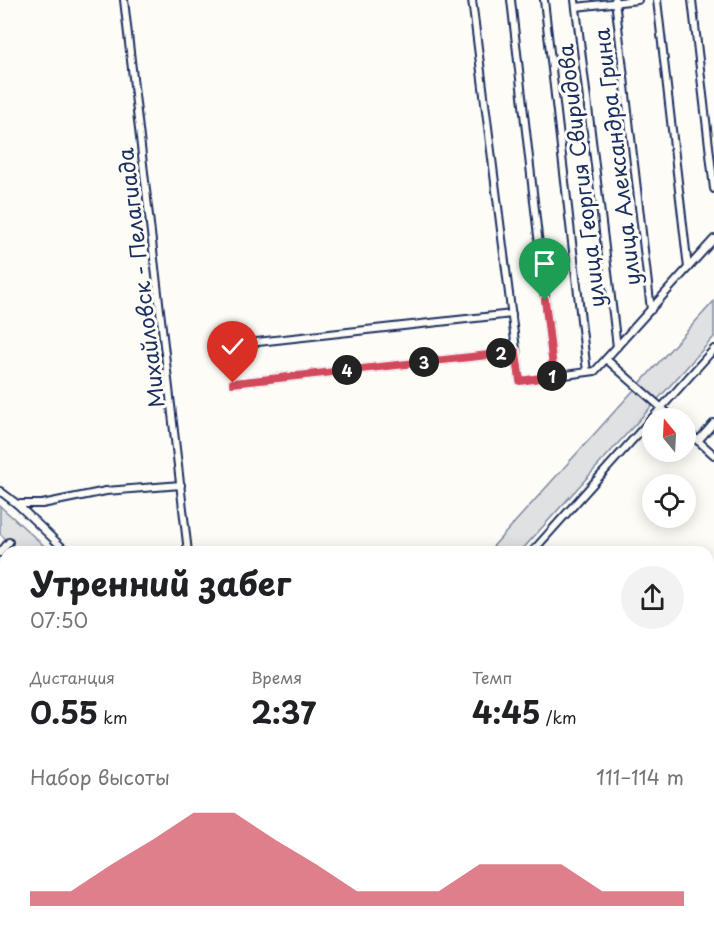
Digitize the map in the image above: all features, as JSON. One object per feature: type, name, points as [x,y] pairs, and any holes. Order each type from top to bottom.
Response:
[{"type":"street","name":"Михайловск - Пелагиада","points":[[124,0],[187,546]]},
{"type":"street","points":[[472,0],[520,381],[596,371],[714,239]]},
{"type":"street","points":[[511,0],[554,376]]},
{"type":"street","points":[[544,0],[587,372]]},
{"type":"street","points":[[576,4],[638,0]]},
{"type":"street","points":[[657,0],[688,268]]},
{"type":"street","points":[[692,0],[714,189]]},
{"type":"street","name":"улица Александра Грина","points":[[615,1],[651,310]]},
{"type":"street","name":"улица Георгия Свиридова","points":[[576,4],[618,347]]},
{"type":"street","points":[[221,346],[512,314]]},
{"type":"street","points":[[606,359],[661,408],[714,349]]},
{"type":"street","points":[[233,383],[516,352]]},
{"type":"street","points":[[714,423],[698,441],[714,455]]},
{"type":"street","points":[[537,546],[642,429]]},
{"type":"street","points":[[16,504],[42,504],[106,491],[181,485]]},
{"type":"street","points":[[0,491],[61,546]]},
{"type":"street","points":[[6,546],[9,543]]},
{"type":"shaded area","points":[[714,301],[714,337],[650,408],[642,408],[642,417],[525,546],[493,546]]},
{"type":"shaded area","points":[[0,506],[44,546],[13,546],[0,534]]},
{"type":"route","points":[[233,383],[516,352],[520,381],[554,376],[545,300]]}]
